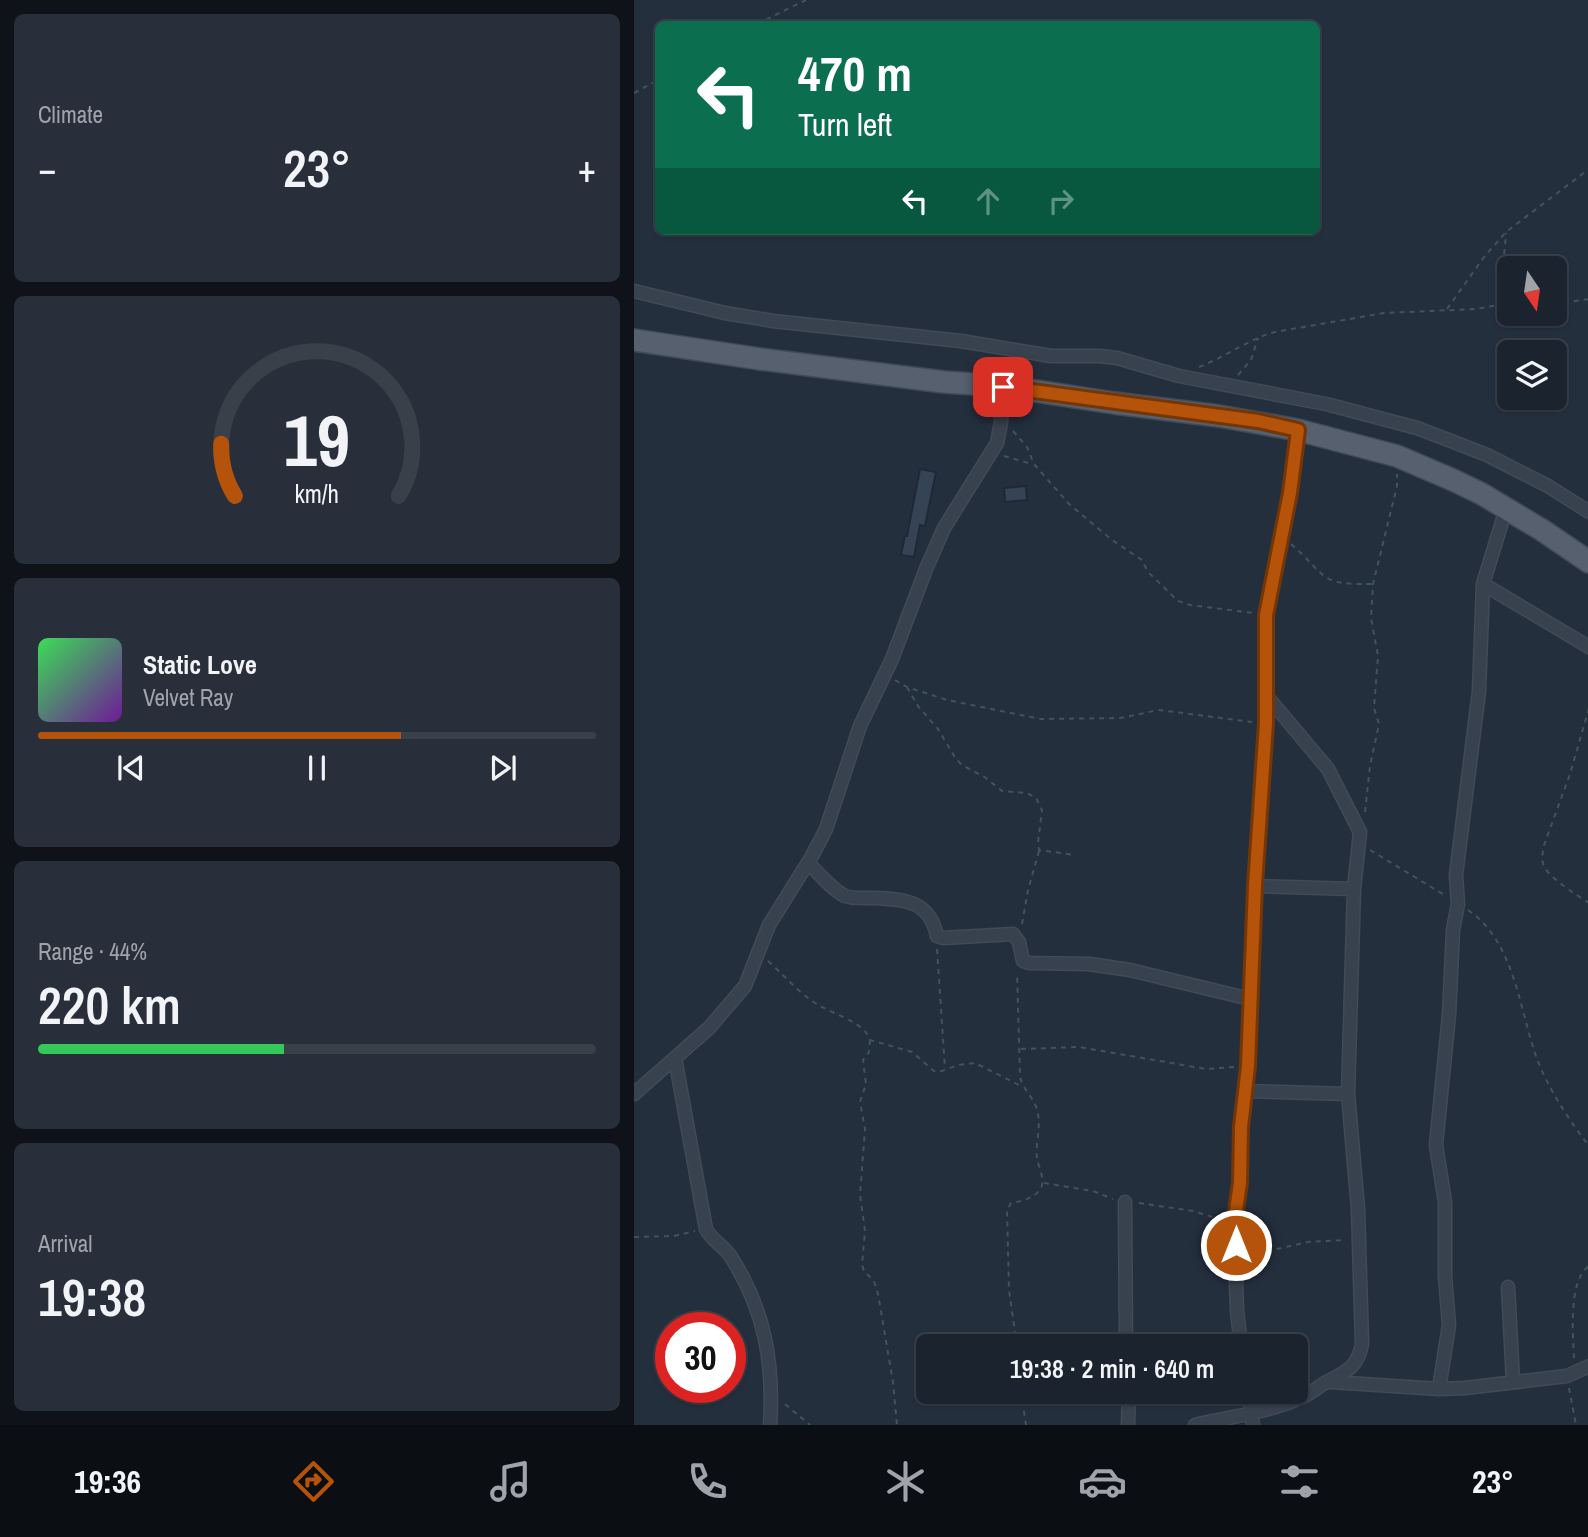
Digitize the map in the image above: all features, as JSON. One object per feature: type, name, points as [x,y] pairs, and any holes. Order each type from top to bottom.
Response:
[{"type":"main road","points":[[634,340],[774,361],[1003,387],[1258,421],[1298,430],[1397,456],[1482,494],[1588,562]]},
{"type":"street","points":[[634,291],[725,313],[773,321],[961,341],[1051,356],[1100,356],[1179,376],[1326,404],[1417,428],[1487,455],[1548,486],[1588,512]]},
{"type":"street","points":[[634,1094],[709,1028],[745,986],[769,925],[826,829],[860,726],[885,674],[944,528],[993,454],[1001,422],[1003,387]]},
{"type":"street","points":[[1240,1334],[1234,1224],[1240,1183],[1248,1066],[1255,886],[1266,723],[1266,615],[1290,493],[1298,430]]},
{"type":"street","points":[[1439,1389],[1449,1325],[1445,1202],[1436,1145],[1450,1002],[1453,930],[1458,904],[1456,874],[1475,737],[1481,664],[1483,584],[1506,509]]},
{"type":"street","points":[[1483,584],[1588,647]]},
{"type":"street","points":[[1195,1425],[1252,1419],[1299,1399],[1341,1376],[1354,1365],[1362,1344],[1359,1235],[1348,1094],[1354,889],[1361,838],[1358,825],[1328,769],[1265,694]]},
{"type":"street","points":[[808,863],[843,895],[861,899],[890,899],[920,907],[930,915],[937,936],[949,938],[1013,934],[1023,961],[1039,964],[1089,964],[1140,971],[1250,999]]},
{"type":"street","points":[[1255,886],[1354,889]]},
{"type":"street","points":[[675,1058],[706,1229],[709,1236],[731,1257],[757,1313],[769,1353],[772,1396],[770,1425]]},
{"type":"street","points":[[1245,1091],[1348,1094]]},
{"type":"street","points":[[1125,1202],[1126,1334]]},
{"type":"street","points":[[1508,1287],[1513,1382]]},
{"type":"street","points":[[1327,1382],[1439,1389],[1567,1376],[1588,1366]]},
{"type":"street","points":[[1128,1425],[1129,1404]]},
{"type":"path","points":[[763,21],[806,0]]},
{"type":"path","points":[[634,93],[655,82]]},
{"type":"path","points":[[1447,309],[1484,257],[1506,232],[1588,169]]},
{"type":"path","points":[[1504,256],[1506,232]]},
{"type":"path","points":[[1567,302],[1588,299]]},
{"type":"path","points":[[1179,376],[1221,358],[1258,337],[1371,315],[1476,309],[1497,305]]},
{"type":"path","points":[[1228,386],[1247,366],[1258,337]]},
{"type":"path","points":[[1001,422],[1021,440],[1034,464],[1077,511],[1142,560],[1148,572],[1178,601],[1266,615]]},
{"type":"path","points":[[993,454],[1034,464]]},
{"type":"path","points":[[1358,825],[1364,819],[1370,766],[1379,724],[1374,708],[1378,666],[1371,618],[1373,584],[1397,486],[1397,456]]},
{"type":"path","points":[[1281,539],[1291,544],[1328,580],[1340,584],[1373,584]]},
{"type":"path","points":[[885,674],[907,687],[968,706],[1041,719],[1120,718],[1159,710],[1266,723]]},
{"type":"path","points":[[907,687],[918,706],[938,729],[956,760],[1002,791],[1027,793],[1036,798],[1042,810],[1039,850],[1024,917],[1016,938]]},
{"type":"path","points":[[1588,708],[1570,774],[1543,848],[1542,859],[1544,867],[1551,875],[1588,903]]},
{"type":"path","points":[[1361,838],[1375,854],[1481,919],[1493,934],[1517,990],[1528,1034],[1549,1086],[1588,1146]]},
{"type":"path","points":[[1039,850],[1075,855]]},
{"type":"path","points":[[937,936],[945,1070]]},
{"type":"path","points":[[759,953],[812,1001],[869,1034],[870,1052],[863,1060],[866,1084],[860,1102],[865,1129],[860,1195],[865,1231],[862,1265],[864,1271],[874,1280],[878,1294],[893,1382],[897,1425]]},
{"type":"path","points":[[1022,1086],[1017,970],[1023,961]]},
{"type":"path","points":[[870,1040],[912,1052],[933,1071],[975,1063],[1022,1086],[1035,1102],[1039,1125],[1037,1158],[1043,1182],[1041,1189],[1035,1194],[1028,1199],[1011,1203],[1007,1210],[1009,1290],[1015,1334]]},
{"type":"path","points":[[1020,1049],[1079,1047],[1206,1069],[1248,1066]]},
{"type":"path","points":[[1043,1182],[1093,1191],[1125,1202],[1193,1211],[1234,1224]]},
{"type":"path","points":[[634,1237],[674,1236],[706,1229]]},
{"type":"path","points":[[1236,1245],[1268,1251],[1308,1242],[1343,1241],[1359,1235]]},
{"type":"path","points":[[1576,1425],[1567,1376],[1575,1367],[1575,1294],[1578,1278],[1588,1266]]},
{"type":"path","points":[[772,1396],[810,1425]]},
{"type":"path","points":[[1023,1404],[1026,1425]]},
{"type":"building","points":[[920,469],[936,472],[925,526],[920,525],[914,557],[901,555]]},
{"type":"building","points":[[1026,486],[1027,500],[1005,502],[1004,488]]},
{"type":"route","points":[[1003,387],[1258,421],[1298,430],[1290,493],[1266,615],[1266,723],[1255,886],[1248,1066],[1241,1127],[1240,1183],[1234,1224],[1236,1245]]}]
